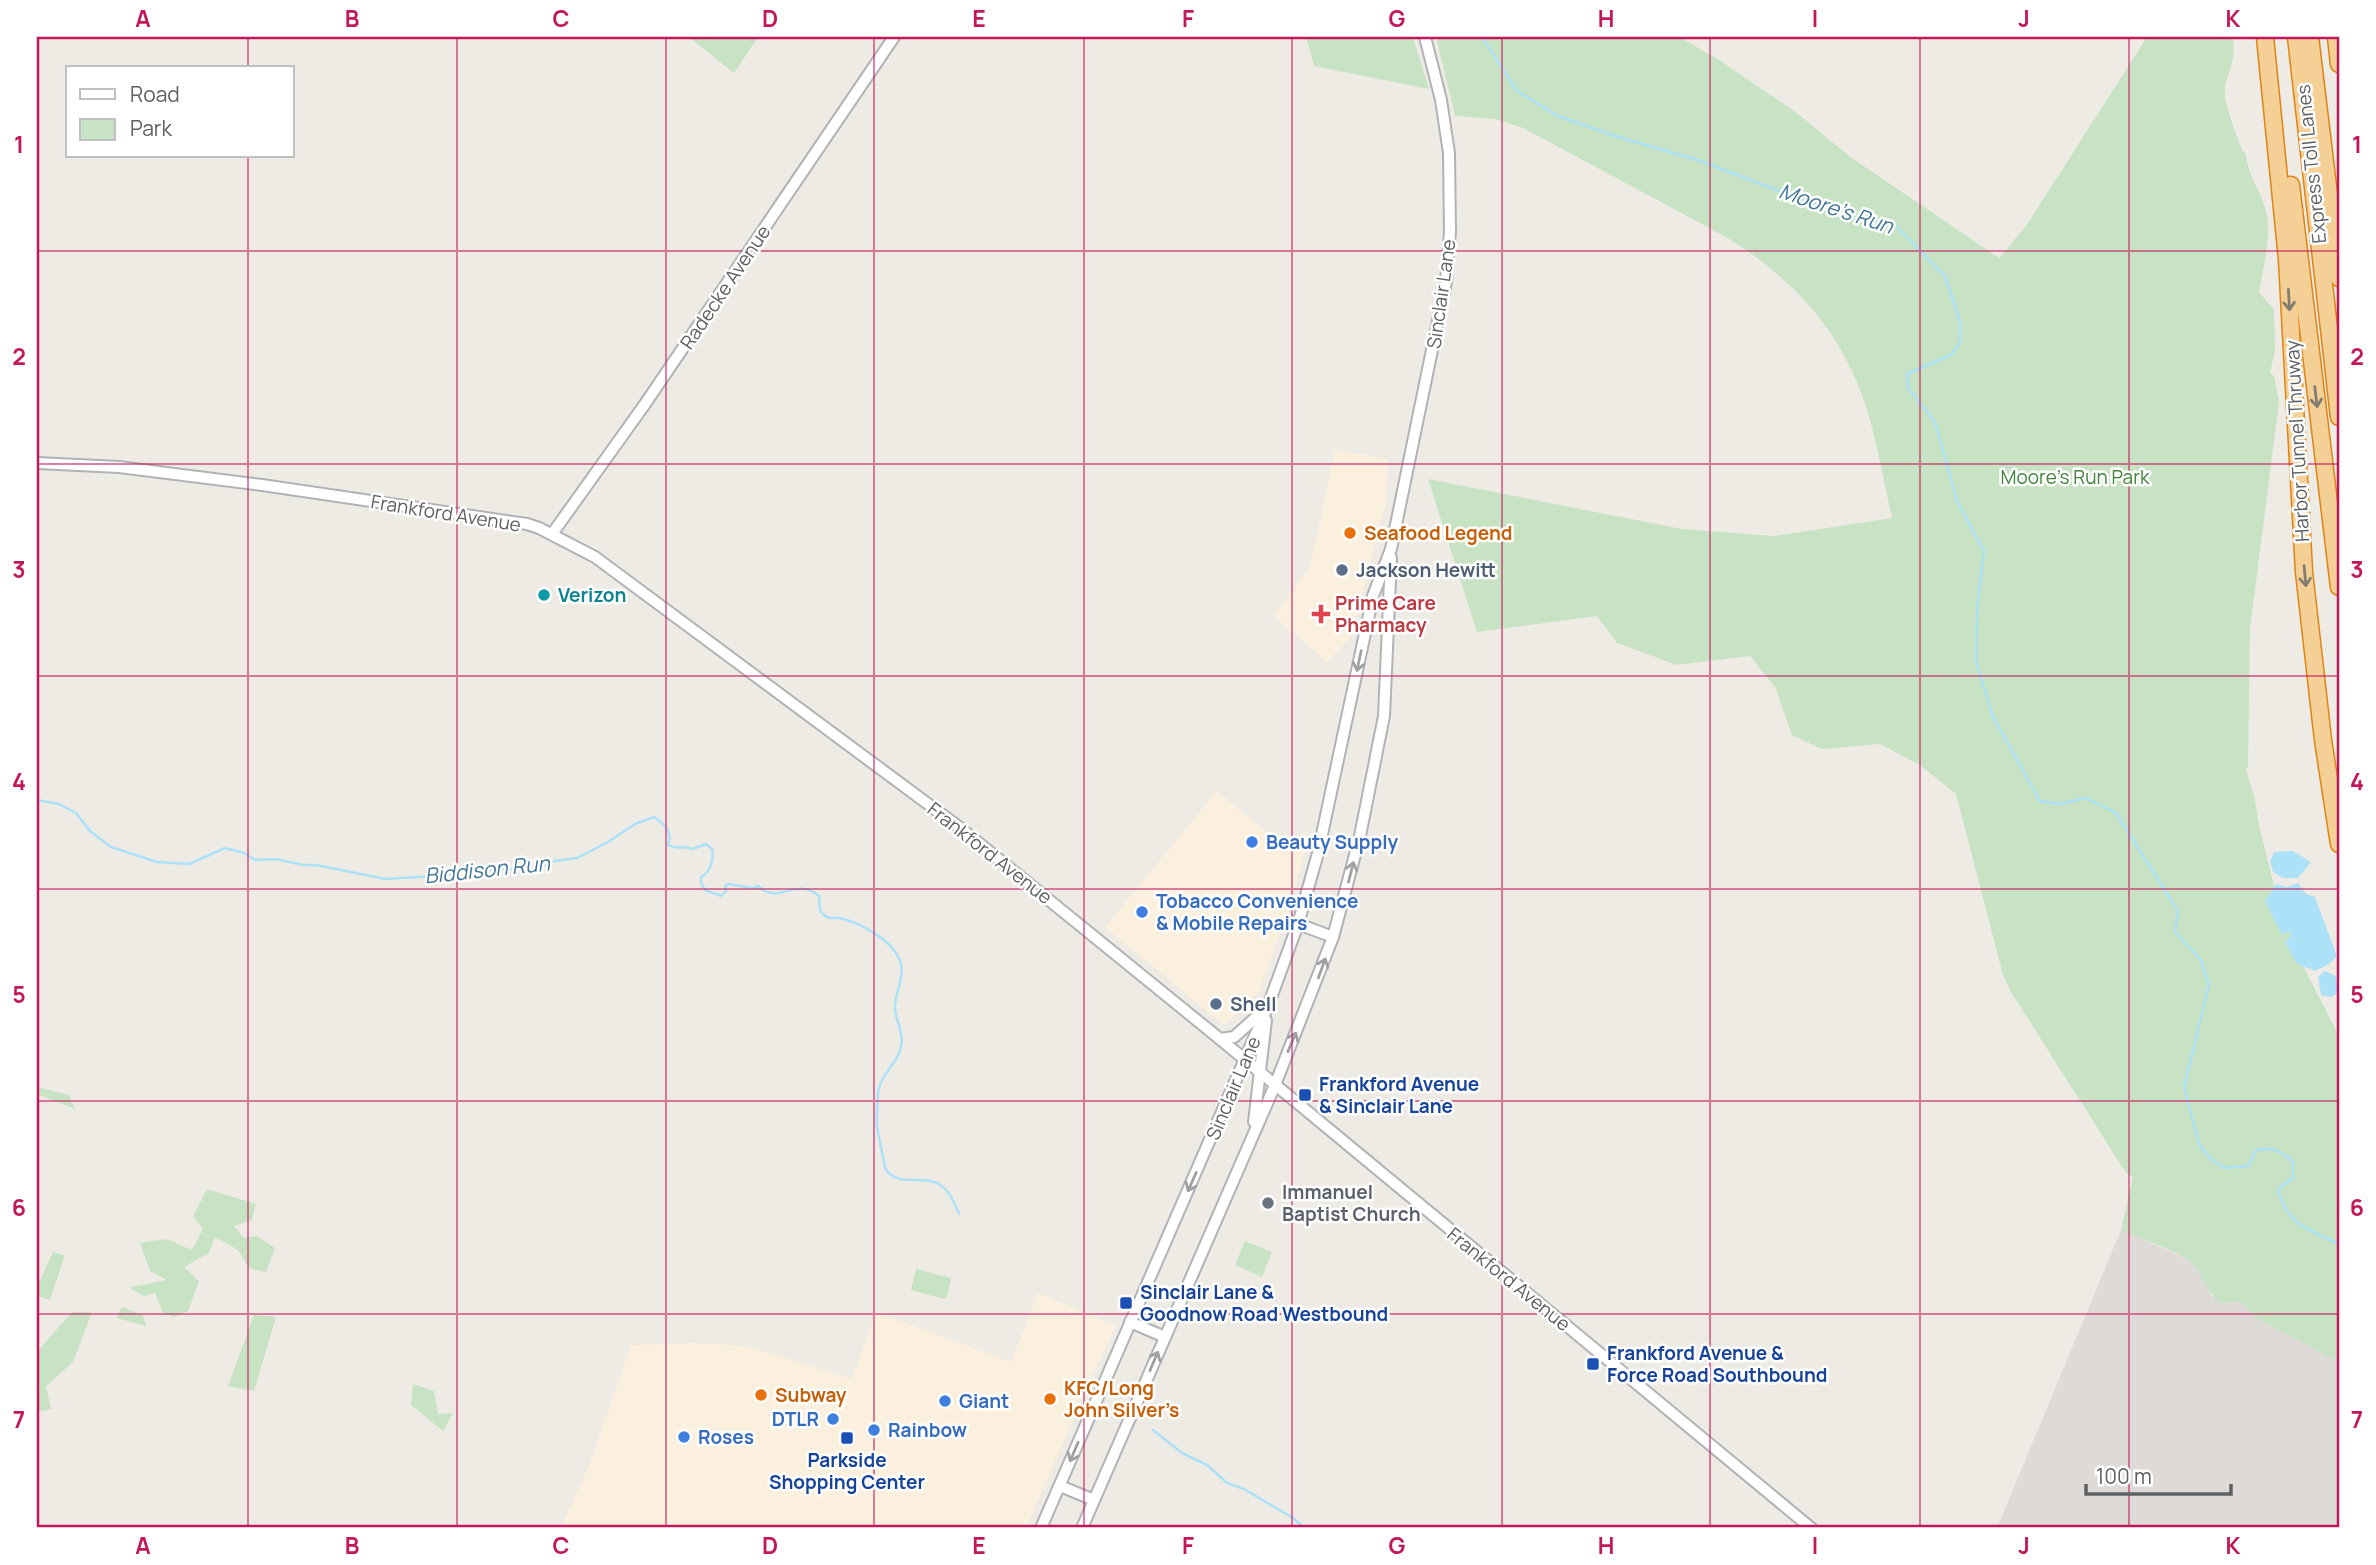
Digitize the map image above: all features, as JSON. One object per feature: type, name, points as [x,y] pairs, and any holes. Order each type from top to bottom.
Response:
[{"type":"highway","name":"Harbor Tunnel Thruway","points":[[2265,37],[2286,247],[2304,572],[2323,740],[2339,844]]},
{"type":"highway","points":[[2274,37],[2339,587]]},
{"type":"highway","name":"Express Toll Lanes","points":[[2296,37],[2339,417]]},
{"type":"highway","name":"Express Toll Lanes","points":[[2310,37],[2339,278]]},
{"type":"highway","name":"Express Toll Lanes","points":[[2320,37],[2339,196]]},
{"type":"highway","points":[[2336,37],[2339,64]]},
{"type":"street","name":"Radecke Avenue","points":[[552,534],[645,404],[894,37]]},
{"type":"street","name":"Sinclair Lane","points":[[1041,1528],[1268,1006],[1298,924],[1318,853],[1373,596],[1391,549],[1440,320],[1449,254],[1451,194],[1448,144],[1439,88],[1426,37]]},
{"type":"street","name":"Frankford Avenue","points":[[37,463],[123,468],[262,485],[527,524],[594,557],[960,827],[1811,1528]]},
{"type":"street","name":"Sinclair Lane","points":[[1082,1528],[1275,1085],[1333,937],[1360,836],[1384,716],[1391,549]]},
{"type":"street","points":[[1298,924],[1333,937]]},
{"type":"street","points":[[1220,1039],[1234,1037],[1268,1006]]},
{"type":"street","points":[[1252,1136],[1268,1006]]},
{"type":"street","points":[[1130,1322],[1165,1336]]},
{"type":"street","points":[[1060,1486],[1094,1500]]},
{"type":"shaded area","points":[[1335,450],[1388,459],[1386,501],[1352,636],[1327,662],[1274,616],[1310,567]]},
{"type":"shaded area","points":[[1217,791],[1273,837],[1306,847],[1293,896],[1259,992],[1224,1025],[1105,927]]},
{"type":"shaded area","points":[[2121,1230],[2190,1260],[2206,1282],[2212,1297],[2241,1301],[2254,1317],[2339,1362],[2339,1528],[1997,1528]]},
{"type":"shaded area","name":"Parkside Shopping Center","points":[[1038,1293],[1116,1326],[1026,1528],[561,1528],[590,1463],[631,1345],[694,1343],[745,1346],[852,1379],[876,1312],[1011,1362]]},
{"type":"green space","points":[[689,37],[758,37],[734,73]]},
{"type":"green space","points":[[1306,37],[1413,37],[1429,89],[1314,66]]},
{"type":"green space","name":"Moore's Run Park","points":[[1436,37],[1679,37],[1716,58],[1797,113],[1849,156],[1999,258],[2026,226],[2147,37],[2233,38],[2233,58],[2225,86],[2226,100],[2230,118],[2246,154],[2249,170],[2267,216],[2267,244],[2259,292],[2274,310],[2275,351],[2270,373],[2274,376],[2279,402],[2250,629],[2246,769],[2275,889],[2297,954],[2339,1036],[2339,1362],[2254,1317],[2241,1301],[2221,1303],[2212,1295],[2196,1268],[2187,1259],[2121,1230],[2133,1177],[2126,1173],[2011,992],[2003,975],[1956,794],[1920,765],[1880,744],[1822,749],[1792,735],[1775,687],[1750,656],[1677,665],[1617,643],[1597,616],[1477,632],[1428,479],[1682,529],[1774,536],[1892,518],[1872,426],[1858,385],[1846,359],[1815,312],[1776,273],[1728,238],[1523,128],[1495,119],[1455,116]]},
{"type":"green space","points":[[37,1087],[69,1095],[75,1109],[37,1094]]},
{"type":"green space","points":[[207,1189],[256,1204],[252,1220],[234,1226],[244,1238],[257,1236],[275,1248],[266,1272],[249,1268],[238,1250],[215,1237],[209,1253],[184,1267],[199,1281],[188,1311],[174,1317],[163,1313],[155,1293],[144,1296],[131,1289],[167,1280],[150,1271],[140,1243],[166,1239],[192,1250],[203,1229],[193,1217]]},
{"type":"green space","points":[[1245,1241],[1272,1252],[1262,1277],[1235,1265]]},
{"type":"green space","points":[[53,1252],[65,1255],[50,1300],[37,1296],[37,1278],[40,1280]]},
{"type":"green space","points":[[916,1269],[951,1278],[947,1297],[944,1299],[911,1290]]},
{"type":"green space","points":[[122,1307],[143,1315],[146,1326],[116,1318]]},
{"type":"green space","points":[[72,1312],[92,1312],[73,1362],[46,1386],[51,1409],[37,1412],[37,1352]]},
{"type":"green space","points":[[254,1315],[276,1317],[254,1391],[228,1386]]},
{"type":"green space","points":[[413,1384],[434,1391],[438,1414],[453,1413],[443,1431],[411,1405]]},
{"type":"water","points":[[2293,851],[2311,862],[2298,878],[2283,878],[2273,872],[2270,861],[2274,852]]},
{"type":"water","points":[[2298,883],[2306,894],[2315,897],[2337,956],[2329,964],[2315,971],[2297,964],[2285,942],[2291,936],[2289,931],[2282,935],[2265,901],[2276,884],[2287,887]]},
{"type":"water","points":[[2325,971],[2336,976],[2339,992],[2331,997],[2321,995],[2318,977]]},
{"type":"waterway","name":"Moore's Run","points":[[1482,37],[1517,91],[1558,116],[1701,161],[1855,220],[1896,226],[1945,276],[1960,321],[1960,343],[1951,355],[1907,374],[1908,388],[1935,422],[1957,501],[1984,551],[1977,608],[1976,662],[1993,717],[2040,801],[2059,804],[2086,798],[2116,813],[2178,911],[2175,932],[2201,960],[2209,985],[2184,1087],[2199,1144],[2209,1157],[2224,1168],[2248,1166],[2256,1150],[2272,1149],[2284,1155],[2293,1162],[2293,1178],[2278,1189],[2287,1211],[2300,1225],[2339,1244]]},
{"type":"waterway","name":"Biddison Run","points":[[37,800],[59,804],[76,813],[90,831],[111,847],[157,862],[189,864],[225,848],[244,853],[255,860],[276,859],[386,879],[448,875],[456,871],[540,868],[554,861],[577,858],[635,824],[654,817],[667,829],[668,845],[693,849],[706,844],[712,849],[711,865],[701,877],[705,890],[721,896],[728,884],[753,888],[758,886],[773,893],[795,889],[811,891],[819,896],[820,909],[826,917],[847,920],[864,927],[895,951],[902,971],[895,1010],[902,1042],[897,1058],[879,1088],[877,1126],[885,1168],[896,1178],[937,1183],[951,1196],[959,1214]]},
{"type":"waterway","name":"Biddison Run","points":[[1153,1430],[1182,1453],[1207,1465],[1227,1483],[1244,1489],[1293,1518],[1304,1528]]},
{"type":"place","name":"Seafood Legend","points":[[1350,533]]},
{"type":"place","name":"Jackson Hewitt","points":[[1342,570]]},
{"type":"place","name":"Verizon","points":[[544,595]]},
{"type":"place","name":"Prime Care Pharmacy","points":[[1321,614]]},
{"type":"place","name":"Beauty Supply","points":[[1252,842]]},
{"type":"place","name":"Tobacco Convenience & Mobile Repairs","points":[[1142,912]]},
{"type":"place","name":"Shell","points":[[1216,1004]]},
{"type":"place","name":"Frankford Avenue & Sinclair Lane","points":[[1305,1095]]},
{"type":"place","name":"Immanuel Baptist Church","points":[[1268,1203]]},
{"type":"place","name":"Sinclair Lane & Goodnow Road Westbound","points":[[1126,1303]]},
{"type":"place","name":"Frankford Avenue & Force Road Southbound","points":[[1593,1364]]},
{"type":"place","name":"Subway","points":[[761,1395]]},
{"type":"place","name":"KFC/Long John Silver’s","points":[[1050,1399]]},
{"type":"place","name":"Giant","points":[[945,1401]]},
{"type":"place","name":"DTLR","points":[[833,1419]]},
{"type":"place","name":"Rainbow","points":[[874,1430]]},
{"type":"place","name":"Roses","points":[[684,1437]]},
{"type":"place","name":"Parkside Shopping Center","points":[[847,1438]]}]
